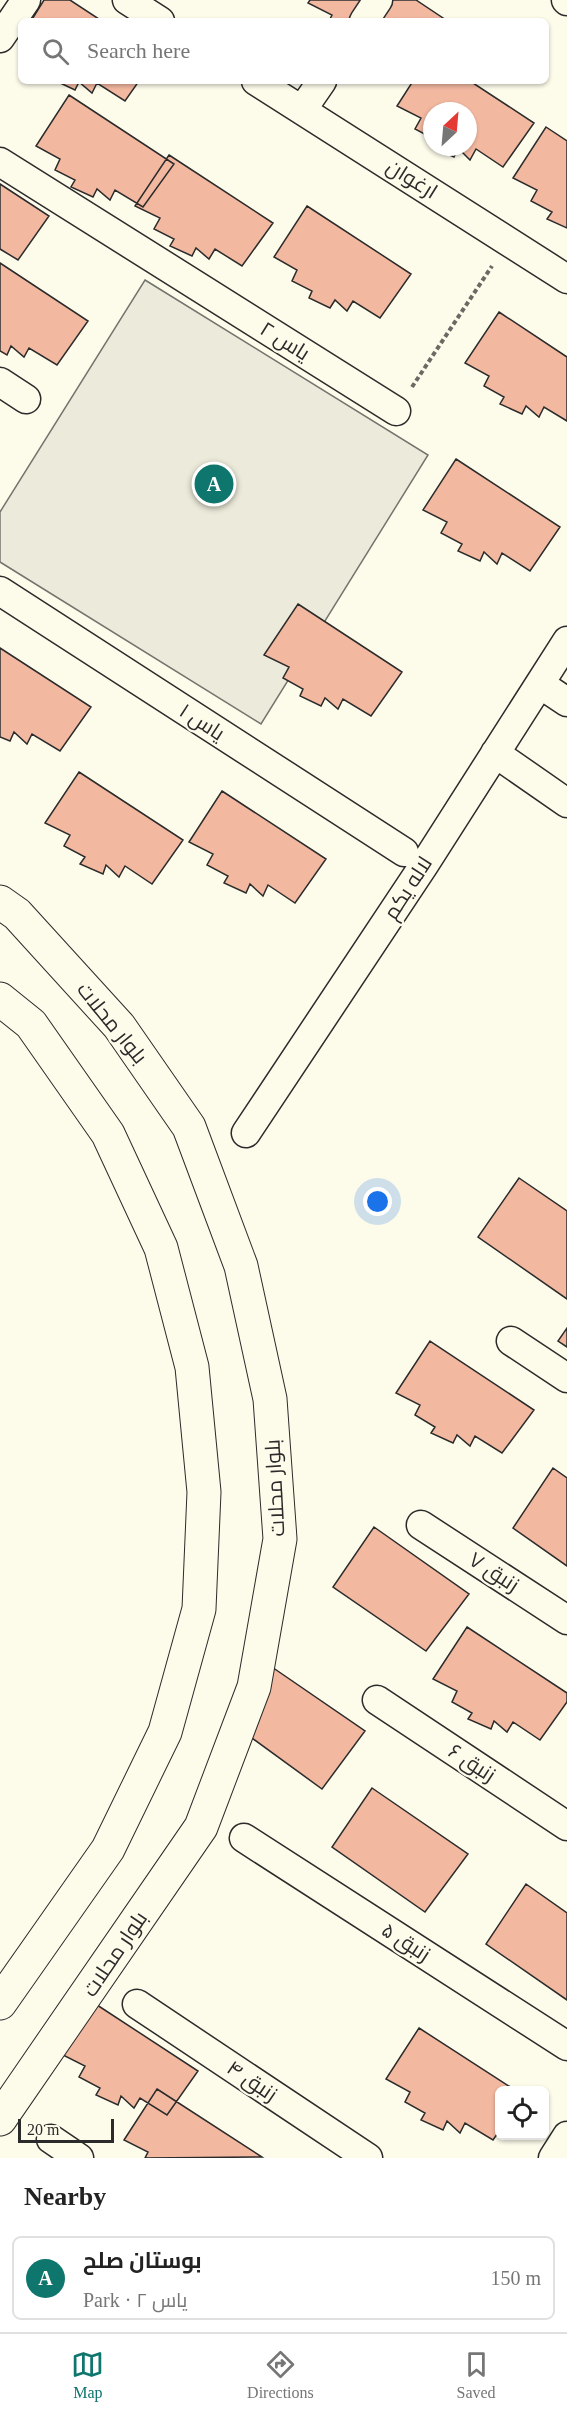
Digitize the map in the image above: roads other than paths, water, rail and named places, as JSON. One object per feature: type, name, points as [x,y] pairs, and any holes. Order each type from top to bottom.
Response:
[{"type":"main road","name":"بلوار محلات","points":[[0,902],[17,914],[119,1026],[189,1127],[241,1266],[270,1400],[280,1539],[254,1687],[201,1827],[0,2119]]},
{"type":"main road","points":[[0,999],[31,1024],[108,1134],[161,1248],[192,1367],[204,1492],[199,1609],[165,1732],[108,1849],[0,2003]]},
{"type":"street","points":[[0,38],[26,0]]},
{"type":"street","points":[[127,0],[155,18]]},
{"type":"street","points":[[366,18],[378,0]]},
{"type":"street","name":"ارغوان","points":[[261,84],[567,279]]},
{"type":"street","points":[[302,110],[320,84]]},
{"type":"street","name":"یاس ۲","points":[[0,162],[396,411]]},
{"type":"street","points":[[0,382],[26,399]]},
{"type":"street","name":"یاس ۱","points":[[0,591],[404,852]]},
{"type":"street","name":"لاله یکم","points":[[246,1133],[567,641]]},
{"type":"street","points":[[540,684],[567,702]]},
{"type":"street","points":[[495,753],[567,803]]},
{"type":"street","points":[[511,1341],[567,1378]]},
{"type":"street","name":"زنبق ۷","points":[[421,1525],[567,1620]]},
{"type":"street","name":"زنبق ۶","points":[[377,1700],[567,1826]]},
{"type":"street","name":"زنبق ۵","points":[[244,1838],[567,2046]]},
{"type":"street","name":"زنبق ۴","points":[[137,2004],[368,2158]]},
{"type":"street","points":[[553,2158],[567,2136]]},
{"type":"street","points":[[51,2139],[79,2158]]},
{"type":"place","name":"بوستان صلح","points":[[214,484]]}]
